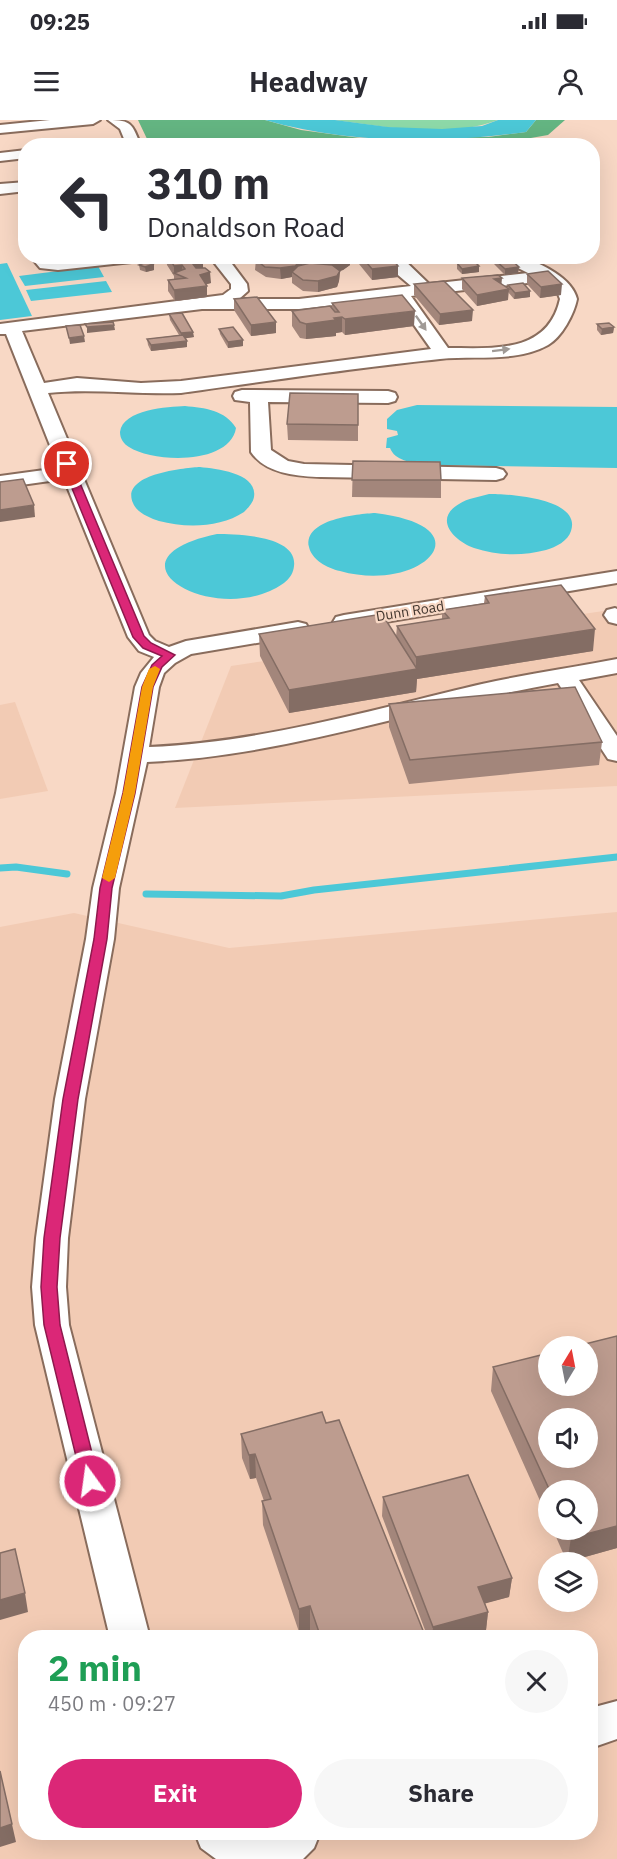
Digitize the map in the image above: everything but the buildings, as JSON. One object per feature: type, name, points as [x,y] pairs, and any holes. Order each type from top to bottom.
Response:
[{"type":"street","points":[[0,129],[93,120]]},
{"type":"street","points":[[115,120],[126,127],[131,138]]},
{"type":"street","points":[[0,157],[18,155]]},
{"type":"street","points":[[0,189],[18,187]]},
{"type":"street","points":[[44,264],[67,264]]},
{"type":"street","points":[[127,1630],[52,1325],[49,1287],[52,1238],[70,1099],[100,939],[106,888],[150,679],[158,665],[170,655],[147,646],[139,637],[68,468],[38,389],[6,328],[202,304],[228,298],[240,291],[239,285],[223,264]]},
{"type":"street","points":[[398,264],[424,289]]},
{"type":"street","points":[[411,264],[420,275],[424,289]]},
{"type":"street","points":[[153,388],[205,385],[443,353],[523,347],[543,341],[553,332],[569,301],[567,293],[540,268],[524,264]]},
{"type":"street","points":[[202,304],[299,304],[424,289],[540,268]]},
{"type":"street","points":[[399,292],[443,353]]},
{"type":"street","points":[[38,389],[77,384],[258,397],[388,397]]},
{"type":"street","points":[[258,397],[261,452],[267,459],[279,465],[298,470],[321,471],[496,474]]},
{"type":"street","points":[[0,482],[68,468]]},
{"type":"street","name":"Dunn Road","points":[[170,655],[196,646],[617,577]]},
{"type":"street","points":[[135,755],[194,753],[303,734],[480,692],[617,666]]},
{"type":"street","points":[[565,676],[617,754]]},
{"type":"street","points":[[598,1726],[617,1720]]},
{"type":"street","points":[[226,1840],[252,1859]]},
{"type":"street","points":[[272,1859],[292,1840]]},
{"type":"shaded area","points":[[617,609],[617,786],[175,808],[231,666]]},
{"type":"shaded area","points":[[15,702],[48,791],[0,799],[0,705]]},
{"type":"shaded area","points":[[617,912],[617,1859],[0,1859],[0,927],[74,913],[229,948]]},
{"type":"green space","points":[[138,120],[265,120],[301,130],[360,138],[147,138]]},
{"type":"green space","points":[[335,120],[498,120],[459,129],[417,130]]},
{"type":"green space","points":[[536,120],[565,120],[548,135],[531,138],[360,138],[488,137],[526,132]]},
{"type":"water","points":[[265,120],[335,120],[388,127],[442,129],[482,126],[498,120],[536,120],[526,132],[471,138],[362,138],[297,128]]},
{"type":"water","points":[[7,263],[32,316],[0,320],[0,264]]},
{"type":"water","points":[[98,266],[104,277],[25,286],[19,276]]},
{"type":"water","points":[[106,281],[112,292],[31,301],[26,290]]},
{"type":"water","points":[[417,405],[617,407],[617,468],[424,465],[404,460],[396,456],[390,448],[386,448],[387,438],[398,435],[397,431],[387,429],[387,419],[397,410]]},
{"type":"water","points":[[185,406],[207,409],[226,417],[236,428],[231,440],[220,449],[206,454],[172,458],[141,452],[124,443],[120,432],[123,424],[129,418],[147,411]]},
{"type":"water","points":[[200,467],[226,471],[243,477],[254,489],[253,501],[244,512],[235,517],[202,525],[180,525],[159,521],[144,515],[135,507],[131,493],[144,479],[168,471]]},
{"type":"water","points":[[489,494],[526,497],[555,505],[566,511],[571,520],[571,531],[564,541],[554,547],[528,553],[492,553],[467,545],[449,529],[448,516],[451,510],[462,502]]},
{"type":"water","points":[[375,513],[410,520],[429,531],[436,544],[431,556],[417,566],[395,574],[369,576],[335,570],[325,566],[313,556],[309,547],[309,538],[314,530],[333,520]]},
{"type":"water","points":[[217,534],[251,536],[276,542],[293,556],[294,566],[291,575],[270,591],[244,598],[217,598],[193,592],[175,583],[166,570],[168,557],[184,545]]},
{"type":"waterway","points":[[146,894],[281,896],[314,890],[617,857]]},
{"type":"waterway","points":[[0,868],[16,867],[67,874]]},
{"type":"slow traffic","points":[[109,878],[129,793],[147,687],[155,669]]},
{"type":"route","points":[[67,464],[139,637],[147,646],[170,655],[158,665],[147,687],[129,793],[106,888],[100,939],[70,1099],[52,1238],[49,1287],[52,1325],[90,1481]]}]
